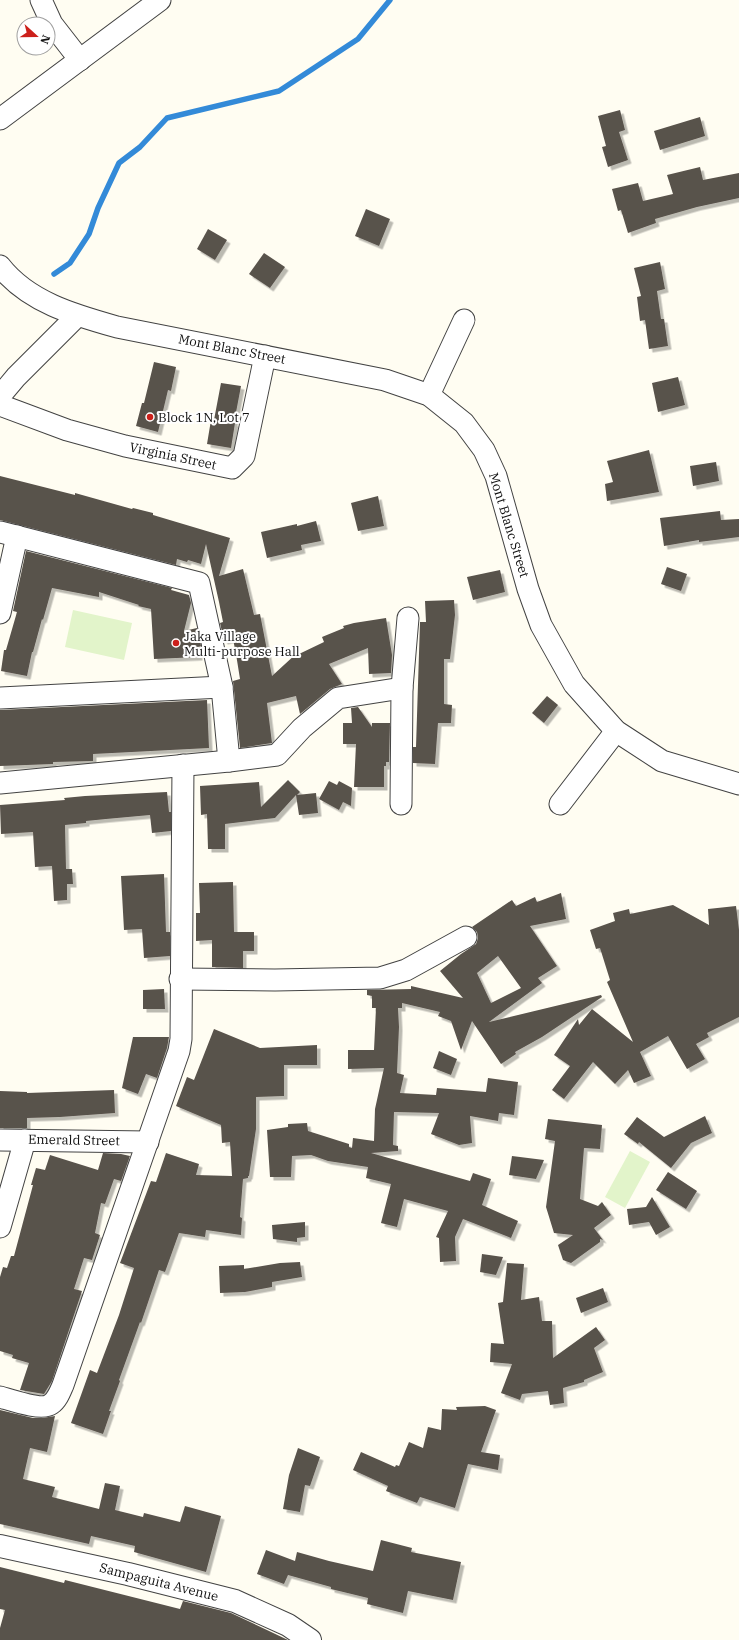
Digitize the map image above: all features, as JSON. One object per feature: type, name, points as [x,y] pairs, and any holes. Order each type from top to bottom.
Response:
[{"type":"street","points":[[41,0],[52,24],[80,60]]},
{"type":"street","points":[[0,120],[160,0]]},
{"type":"street","name":"Mont Blanc Street","points":[[0,266],[7,274],[40,299],[77,316],[116,327],[385,380],[429,395],[464,423],[484,450],[496,476],[528,589],[542,626],[574,684],[616,731],[662,761],[739,784]]},
{"type":"street","points":[[0,396],[16,377],[77,316]]},
{"type":"street","points":[[429,395],[464,320]]},
{"type":"street","name":"Virginia Street","points":[[0,405],[67,430],[125,446],[232,468],[244,456],[264,356]]},
{"type":"street","points":[[0,613],[9,534],[199,583],[222,687],[229,761]]},
{"type":"street","points":[[401,804],[402,688],[408,618]]},
{"type":"street","points":[[0,698],[222,687]]},
{"type":"street","points":[[0,783],[277,755],[302,728],[338,698],[402,688]]},
{"type":"street","points":[[560,804],[616,731]]},
{"type":"street","points":[[0,1397],[43,1407],[51,1405],[58,1396],[63,1386],[179,1051],[181,1039],[180,979],[183,765]]},
{"type":"street","points":[[180,979],[275,980],[380,978],[406,970],[466,937]]},
{"type":"street","name":"Emerald Street","points":[[0,1140],[148,1142]]},
{"type":"street","points":[[0,1227],[26,1140]]},
{"type":"street","name":"Sampaguita Avenue","points":[[0,1546],[136,1575],[235,1601],[288,1625],[310,1640]]},
{"type":"green space","points":[[73,610],[132,623],[124,660],[65,647]]},
{"type":"green space","points":[[630,1151],[650,1162],[625,1208],[605,1197]]},
{"type":"building","points":[[620,110],[625,130],[619,132],[628,160],[608,167],[602,147],[606,146],[598,116]]},
{"type":"building","points":[[700,117],[705,136],[660,150],[654,131]]},
{"type":"building","points":[[700,167],[703,180],[739,173],[739,198],[697,207],[655,219],[656,223],[628,233],[621,210],[618,211],[612,189],[638,183],[643,201],[673,194],[667,175]]},
{"type":"building","points":[[366,209],[390,219],[379,246],[355,236]]},
{"type":"building","points":[[208,229],[227,240],[215,260],[197,249]]},
{"type":"building","points":[[264,253],[285,267],[270,288],[249,274]]},
{"type":"building","points":[[660,262],[665,289],[657,291],[661,319],[664,319],[668,346],[649,349],[645,320],[640,321],[637,297],[641,296],[634,268]]},
{"type":"building","points":[[154,362],[176,367],[171,391],[168,390],[158,432],[136,426],[142,403],[144,403]]},
{"type":"building","points":[[678,377],[685,405],[658,412],[652,383]]},
{"type":"building","points":[[221,383],[241,386],[231,448],[207,444],[211,420],[214,420]]},
{"type":"building","points":[[649,450],[659,492],[607,501],[605,484],[613,482],[607,461]]},
{"type":"building","points":[[716,462],[719,481],[693,486],[690,466]]},
{"type":"building","points":[[0,476],[153,513],[153,515],[230,538],[219,576],[243,569],[254,615],[260,614],[272,676],[297,653],[299,654],[324,642],[322,637],[344,628],[343,626],[386,618],[392,655],[391,673],[369,674],[368,648],[329,664],[342,684],[330,689],[300,714],[296,696],[267,703],[272,743],[240,748],[233,681],[240,679],[236,654],[233,639],[224,641],[220,623],[223,622],[206,544],[201,564],[188,560],[187,562],[177,559],[176,565],[0,520]]},
{"type":"building","points":[[378,496],[384,526],[358,531],[351,503]]},
{"type":"building","points":[[720,511],[721,520],[739,519],[739,537],[699,542],[699,540],[664,546],[660,518]]},
{"type":"building","points":[[316,521],[321,541],[301,545],[302,550],[267,558],[261,532]]},
{"type":"building","points":[[26,551],[172,588],[171,590],[189,595],[191,603],[184,631],[197,628],[201,646],[198,647],[199,657],[154,659],[151,609],[99,592],[99,597],[52,588],[32,652],[27,676],[1,671],[4,650],[6,650],[17,612],[13,611]]},
{"type":"building","points":[[667,567],[687,574],[681,591],[661,584]]},
{"type":"building","points":[[500,570],[505,592],[473,600],[467,577]]},
{"type":"building","points":[[454,600],[455,615],[450,659],[444,659],[444,704],[452,705],[451,723],[438,723],[435,764],[413,763],[413,747],[416,747],[420,622],[426,622],[425,601]]},
{"type":"building","points":[[547,696],[558,705],[544,723],[532,713]]},
{"type":"building","points":[[207,700],[209,748],[93,754],[93,761],[0,766],[0,710]]},
{"type":"building","points":[[358,707],[372,727],[372,723],[390,723],[389,762],[386,762],[386,766],[384,766],[384,787],[354,787],[356,744],[343,744],[343,723],[352,723],[351,708]]},
{"type":"building","points":[[288,780],[300,792],[297,795],[316,793],[318,813],[299,815],[296,795],[275,818],[225,824],[225,849],[208,849],[207,814],[201,815],[200,786],[259,782],[261,807]]},
{"type":"building","points":[[329,781],[337,785],[339,781],[352,788],[351,806],[343,802],[339,810],[319,799]]},
{"type":"building","points":[[167,792],[169,812],[171,812],[171,831],[152,833],[150,815],[86,821],[86,823],[65,825],[66,869],[72,869],[73,884],[67,884],[67,900],[54,901],[52,866],[35,867],[33,832],[1,834],[0,805],[65,800],[64,798],[85,796]]},
{"type":"building","points":[[164,874],[166,932],[170,932],[170,956],[144,958],[142,929],[124,930],[121,876]]},
{"type":"building","points":[[233,882],[234,932],[254,932],[254,951],[243,951],[243,968],[212,967],[212,940],[196,941],[196,913],[200,913],[199,883]]},
{"type":"building","points":[[561,893],[566,919],[530,926],[557,966],[538,978],[542,983],[489,1022],[601,995],[602,997],[542,1037],[515,1052],[516,1054],[501,1064],[472,1021],[461,1050],[451,1021],[438,1016],[440,1012],[402,1003],[402,1008],[398,1008],[399,1027],[397,1073],[404,1075],[400,1093],[436,1095],[437,1088],[486,1092],[488,1078],[518,1082],[514,1115],[499,1113],[498,1121],[470,1116],[472,1143],[459,1145],[431,1134],[439,1113],[394,1112],[393,1145],[398,1146],[398,1151],[371,1153],[470,1181],[473,1173],[491,1179],[482,1205],[518,1221],[511,1238],[463,1219],[455,1237],[456,1261],[440,1262],[439,1238],[436,1237],[448,1211],[404,1199],[397,1227],[381,1223],[391,1184],[366,1178],[368,1167],[328,1161],[311,1155],[292,1156],[291,1177],[270,1177],[267,1130],[288,1127],[288,1124],[307,1123],[308,1131],[349,1144],[349,1147],[352,1148],[353,1138],[374,1141],[375,1109],[384,1068],[348,1069],[348,1050],[374,1050],[376,1008],[372,1008],[372,996],[367,995],[367,990],[411,989],[411,986],[463,998],[440,971],[476,944],[478,938],[477,932],[472,927],[512,900],[516,906],[535,897],[537,902]],"holes":[[[498,956],[521,988],[491,1003],[477,973]]]},
{"type":"building","points":[[673,905],[709,925],[708,909],[736,906],[739,930],[739,1017],[707,1033],[709,1037],[696,1044],[705,1059],[687,1069],[668,1036],[640,1052],[651,1076],[634,1083],[628,1070],[615,1084],[593,1062],[564,1099],[552,1090],[570,1066],[554,1055],[578,1019],[579,1025],[592,1009],[633,1042],[607,982],[610,980],[600,948],[596,949],[590,930],[615,921],[613,913],[629,909],[630,914]]},
{"type":"building","points":[[164,989],[165,1009],[143,1009],[143,990]]},
{"type":"building","points":[[214,1029],[260,1048],[317,1045],[317,1065],[284,1065],[284,1096],[256,1097],[256,1129],[249,1176],[248,1178],[243,1179],[240,1217],[242,1218],[241,1235],[206,1230],[205,1237],[179,1233],[165,1272],[159,1270],[119,1380],[120,1381],[109,1411],[111,1411],[103,1434],[71,1423],[90,1370],[97,1373],[119,1315],[134,1268],[120,1263],[151,1181],[156,1182],[166,1153],[199,1164],[196,1175],[232,1176],[230,1142],[222,1143],[221,1125],[176,1106],[187,1077],[194,1080]]},
{"type":"building","points":[[133,1037],[169,1037],[157,1078],[146,1074],[138,1094],[122,1088]]},
{"type":"building","points":[[439,1051],[457,1059],[451,1075],[433,1068]]},
{"type":"building","points":[[114,1090],[115,1113],[27,1118],[27,1128],[0,1128],[0,1091],[27,1093]]},
{"type":"building","points":[[705,1116],[712,1133],[691,1143],[671,1168],[639,1142],[638,1144],[624,1134],[637,1117],[664,1137]]},
{"type":"building","points":[[548,1119],[602,1125],[600,1149],[584,1148],[580,1199],[598,1206],[602,1202],[611,1215],[594,1228],[603,1240],[600,1239],[600,1242],[571,1263],[563,1260],[558,1245],[573,1235],[554,1233],[546,1207],[555,1141],[545,1139]]},
{"type":"building","points":[[103,1153],[130,1156],[121,1181],[114,1179],[105,1204],[101,1203],[95,1233],[100,1235],[92,1260],[84,1258],[74,1289],[82,1291],[52,1381],[44,1394],[20,1390],[29,1363],[12,1358],[13,1355],[0,1351],[0,1277],[3,1267],[7,1268],[11,1256],[14,1256],[33,1185],[31,1185],[36,1168],[45,1170],[50,1155],[98,1170]]},
{"type":"building","points":[[512,1156],[544,1160],[536,1179],[509,1175]]},
{"type":"building","points":[[668,1172],[697,1191],[686,1209],[656,1190]]},
{"type":"building","points":[[652,1197],[670,1227],[656,1235],[649,1222],[629,1225],[627,1209],[646,1207]]},
{"type":"building","points":[[305,1222],[305,1237],[297,1238],[297,1242],[273,1239],[272,1225]]},
{"type":"building","points":[[482,1254],[503,1257],[496,1275],[480,1272]]},
{"type":"building","points":[[300,1262],[302,1277],[272,1282],[272,1287],[245,1292],[220,1293],[219,1266],[244,1265],[244,1269],[280,1263]]},
{"type":"building","points":[[507,1263],[524,1264],[521,1300],[539,1297],[542,1321],[552,1321],[553,1358],[596,1327],[605,1340],[594,1348],[603,1372],[584,1380],[584,1382],[563,1388],[564,1403],[550,1405],[548,1391],[522,1394],[520,1400],[501,1393],[512,1364],[490,1362],[491,1343],[504,1344],[498,1303],[503,1302]]},
{"type":"building","points":[[603,1288],[608,1302],[581,1313],[576,1298]]},
{"type":"building","points":[[485,1406],[496,1410],[481,1452],[500,1455],[498,1470],[468,1464],[455,1508],[420,1497],[417,1503],[386,1491],[388,1486],[353,1470],[361,1452],[395,1467],[396,1465],[399,1466],[409,1442],[423,1448],[428,1427],[441,1430],[442,1409],[457,1410],[456,1407]]},
{"type":"building","points":[[0,1410],[33,1418],[55,1416],[47,1452],[30,1448],[23,1479],[55,1487],[52,1497],[99,1509],[105,1483],[120,1486],[115,1510],[143,1517],[144,1513],[180,1522],[185,1506],[221,1516],[206,1572],[134,1552],[135,1546],[91,1536],[89,1544],[0,1524]]},
{"type":"building","points":[[298,1448],[320,1457],[310,1486],[305,1485],[300,1512],[283,1509],[289,1475]]},
{"type":"building","points":[[381,1540],[412,1548],[411,1552],[461,1562],[453,1600],[408,1591],[403,1613],[367,1604],[368,1598],[331,1589],[331,1587],[288,1575],[284,1584],[257,1574],[266,1550],[295,1561],[297,1552],[373,1571]]},
{"type":"building","points":[[0,1567],[64,1583],[65,1580],[180,1609],[183,1601],[231,1613],[288,1640],[0,1640],[0,1628],[5,1610],[0,1609]]},
{"type":"waterway","points":[[54,274],[70,263],[89,234],[98,208],[119,163],[140,147],[167,118],[279,91],[358,39],[390,0]]},
{"type":"place","name":"Block 1N, Lot 7","points":[[150,417]]},
{"type":"place","name":"Jaka Village Multi-purpose Hall","points":[[176,643]]}]
